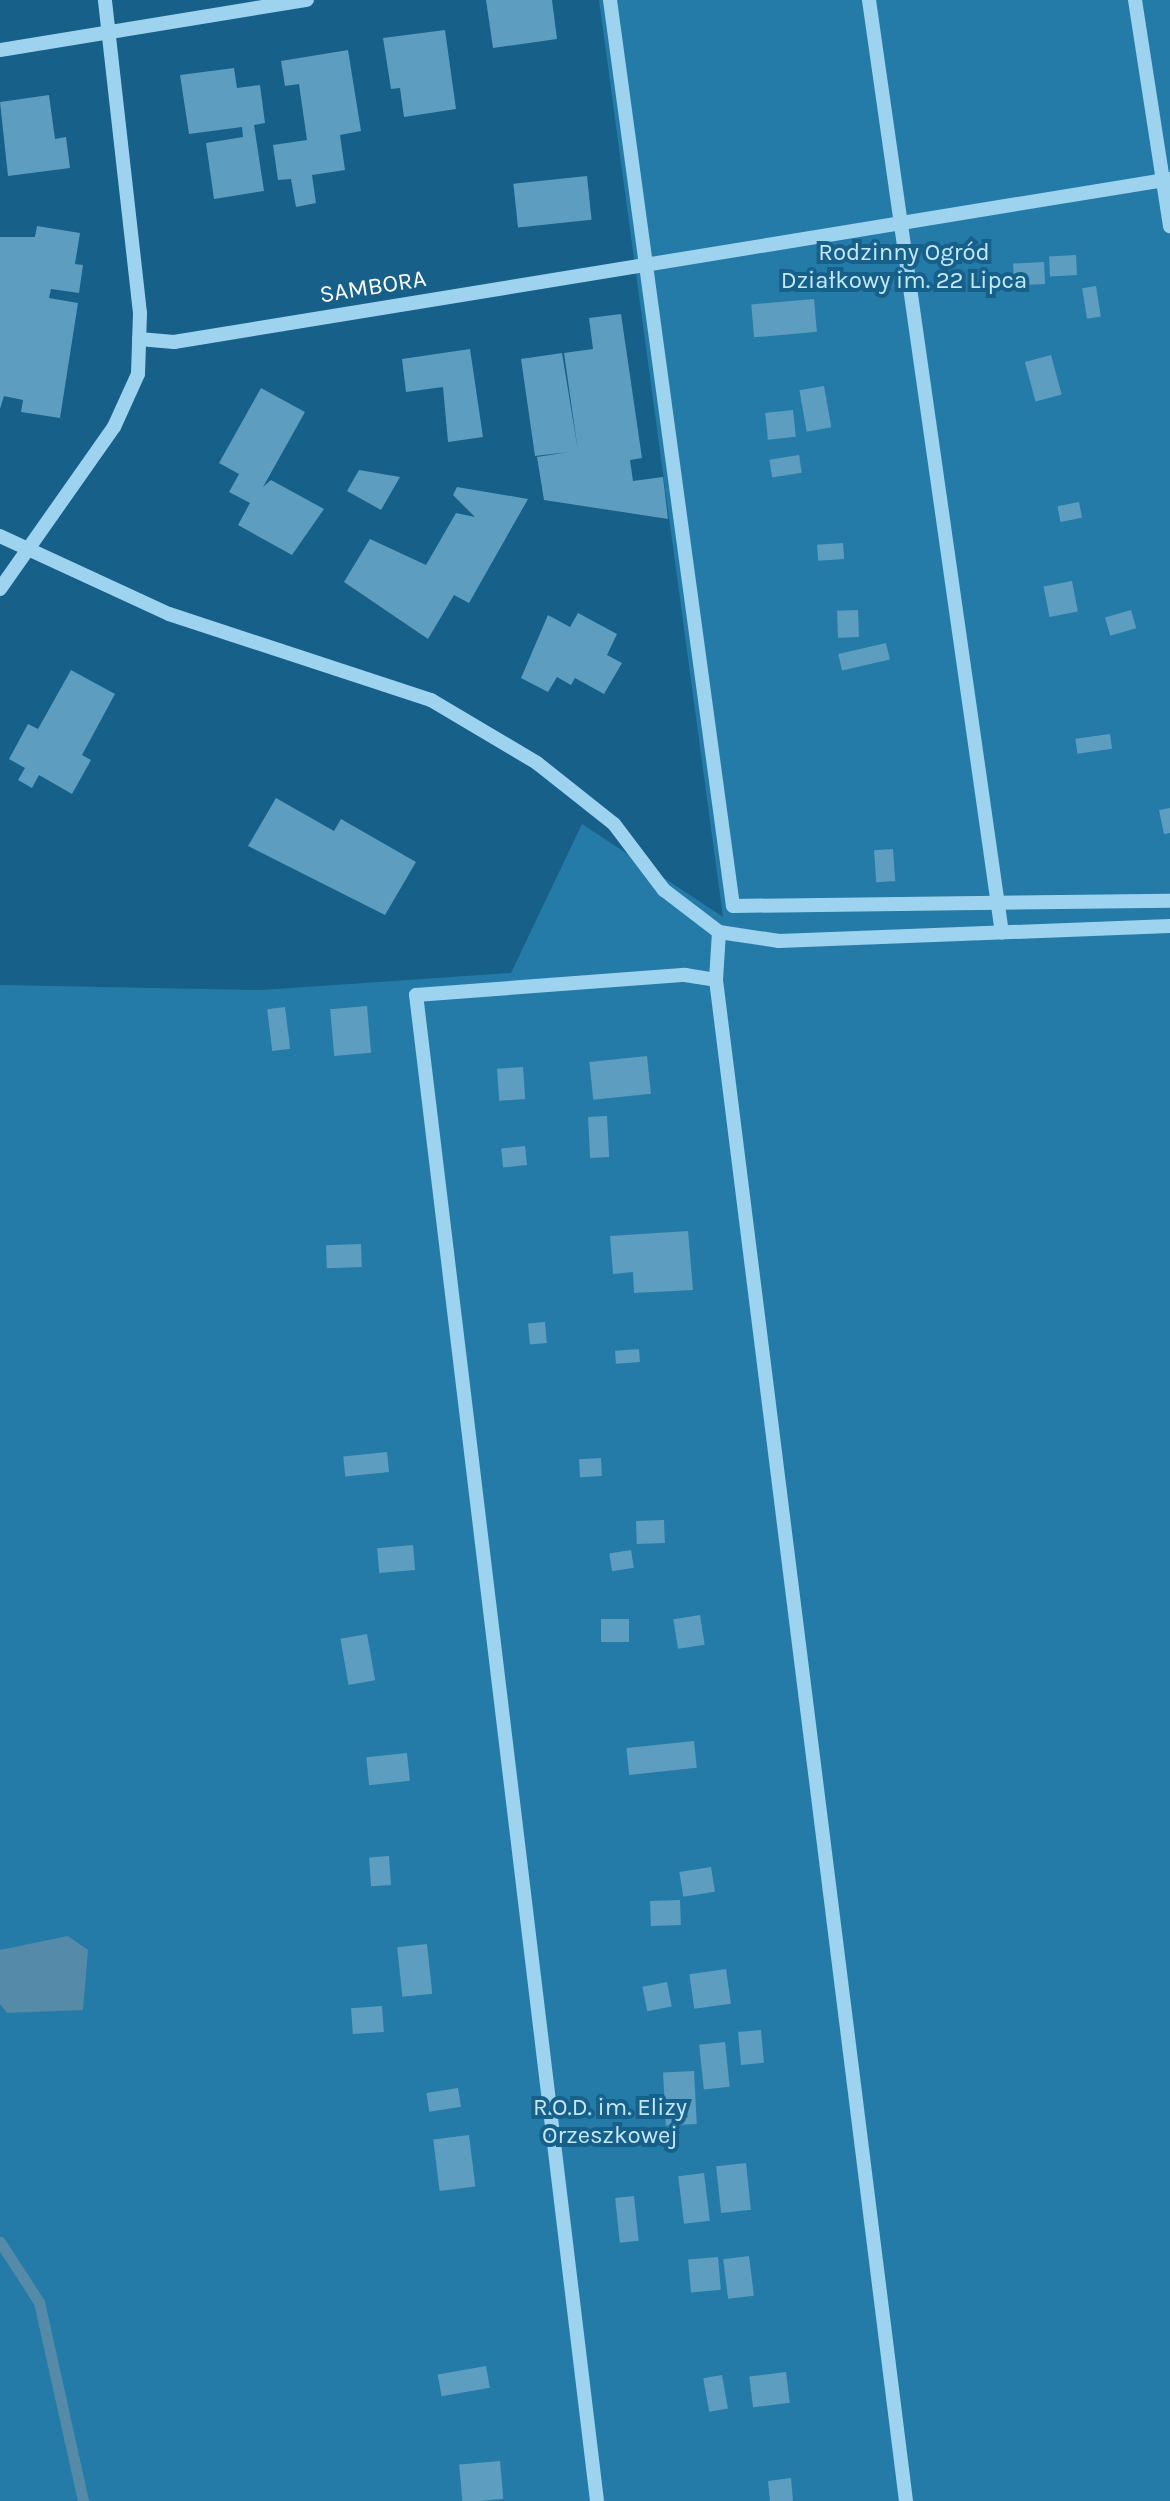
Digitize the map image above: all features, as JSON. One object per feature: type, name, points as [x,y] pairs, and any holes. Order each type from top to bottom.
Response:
[{"type":"street","points":[[0,589],[114,427],[138,374],[139,339],[105,0]]},
{"type":"street","points":[[0,50],[307,0]]},
{"type":"street","points":[[610,0],[733,906],[1170,901]]},
{"type":"street","points":[[869,0],[1002,933]]},
{"type":"street","points":[[1135,0],[1166,180],[1170,226]]},
{"type":"street","name":"SAMBORA","points":[[139,339],[174,342],[1166,180]]},
{"type":"street","points":[[0,536],[28,546],[169,614],[431,700],[537,763],[614,824],[664,890],[719,932],[779,941],[1170,926]]},
{"type":"street","points":[[719,932],[716,980],[906,2501]]},
{"type":"street","points":[[597,2501],[416,995],[685,975],[716,980]]},
{"type":"green space","points":[[599,0],[1170,0],[1170,2501],[0,2501],[0,985],[262,990],[511,973],[582,824],[723,917]]},
{"type":"shaded area","points":[[68,1936],[88,1950],[83,2010],[7,2013],[0,2004],[0,1950]]},
{"type":"building","points":[[486,0],[552,0],[557,39],[493,48]]},
{"type":"building","points":[[445,30],[456,109],[404,117],[400,88],[391,89],[383,38]]},
{"type":"building","points":[[348,50],[361,131],[340,135],[345,170],[312,175],[316,203],[296,207],[291,179],[278,180],[273,145],[307,140],[299,84],[285,86],[281,61]]},
{"type":"building","points":[[234,68],[237,88],[260,85],[265,123],[254,125],[264,191],[214,199],[206,143],[243,137],[242,127],[189,134],[180,75]]},
{"type":"building","points":[[49,95],[55,139],[66,137],[70,168],[8,176],[0,102]]},
{"type":"building","points":[[587,176],[592,220],[518,227],[513,184]]},
{"type":"building","points":[[37,226],[80,233],[75,264],[83,265],[79,293],[51,289],[49,298],[78,303],[60,418],[21,412],[23,400],[4,396],[0,409],[0,237],[35,237]]},
{"type":"building","points":[[1076,255],[1077,275],[1050,276],[1049,256]]},
{"type":"building","points":[[1044,262],[1045,284],[1014,286],[1013,264]]},
{"type":"building","points":[[1096,286],[1101,317],[1087,319],[1082,288]]},
{"type":"building","points":[[814,299],[817,332],[754,337],[751,304]]},
{"type":"building","points":[[621,314],[642,458],[630,460],[633,481],[663,477],[668,519],[544,500],[537,457],[569,452],[535,456],[521,359],[562,353],[578,451],[564,353],[593,349],[589,318]]},
{"type":"building","points":[[470,349],[483,437],[448,442],[443,387],[406,392],[402,359]]},
{"type":"building","points":[[1051,355],[1062,395],[1036,402],[1025,362]]},
{"type":"building","points":[[824,386],[831,427],[807,432],[799,390]]},
{"type":"building","points":[[261,388],[305,412],[263,487],[271,480],[324,509],[292,555],[238,525],[250,503],[229,492],[239,474],[219,463]]},
{"type":"building","points":[[793,410],[796,437],[768,440],[765,413]]},
{"type":"building","points":[[799,455],[802,473],[772,477],[769,460]]},
{"type":"building","points":[[359,470],[400,477],[381,510],[347,491]]},
{"type":"building","points":[[457,487],[528,499],[469,603],[454,595],[428,639],[344,582],[370,539],[426,565],[456,513],[475,517],[453,495]]},
{"type":"building","points":[[1079,502],[1082,518],[1060,522],[1057,506]]},
{"type":"building","points":[[843,543],[844,559],[818,561],[817,545]]},
{"type":"building","points":[[1072,581],[1078,611],[1049,617],[1044,587]]},
{"type":"building","points":[[858,610],[859,637],[838,638],[837,611]]},
{"type":"building","points":[[1131,610],[1136,628],[1110,636],[1105,617]]},
{"type":"building","points":[[578,613],[617,634],[607,655],[622,663],[604,694],[575,678],[571,685],[557,677],[548,692],[521,678],[548,615],[570,627]]},
{"type":"building","points":[[886,643],[890,660],[842,671],[838,654]]},
{"type":"building","points":[[71,670],[115,694],[82,755],[91,760],[72,794],[39,775],[32,788],[18,780],[25,768],[9,759],[28,724],[38,729]]},
{"type":"building","points":[[1110,734],[1112,749],[1077,754],[1075,739]]},
{"type":"building","points":[[276,798],[334,831],[341,819],[416,862],[385,915],[248,846]]},
{"type":"building","points":[[1170,808],[1170,833],[1164,834],[1159,810]]},
{"type":"building","points":[[893,849],[895,881],[876,882],[874,850]]},
{"type":"building","points":[[367,1006],[371,1053],[334,1056],[330,1009]]},
{"type":"building","points":[[285,1007],[290,1049],[272,1051],[267,1009]]},
{"type":"building","points":[[647,1056],[651,1094],[593,1100],[589,1062]]},
{"type":"building","points":[[523,1067],[525,1099],[499,1101],[497,1069]]},
{"type":"building","points":[[607,1116],[609,1157],[590,1158],[588,1117]]},
{"type":"building","points":[[525,1146],[527,1165],[503,1167],[501,1149]]},
{"type":"building","points":[[688,1231],[693,1290],[634,1293],[633,1272],[613,1274],[610,1236]]},
{"type":"building","points":[[361,1244],[362,1267],[327,1268],[326,1245]]},
{"type":"building","points":[[545,1322],[547,1343],[530,1344],[528,1323]]},
{"type":"building","points":[[639,1349],[640,1362],[616,1364],[615,1351]]},
{"type":"building","points":[[387,1452],[389,1472],[345,1476],[343,1457]]},
{"type":"building","points":[[601,1458],[602,1476],[580,1477],[579,1459]]},
{"type":"building","points":[[664,1520],[665,1543],[637,1544],[636,1521]]},
{"type":"building","points":[[413,1545],[415,1570],[379,1573],[377,1548]]},
{"type":"building","points":[[631,1550],[634,1568],[612,1571],[609,1553]]},
{"type":"building","points":[[700,1615],[705,1645],[678,1649],[673,1619]]},
{"type":"building","points":[[601,1619],[629,1619],[629,1642],[601,1642]]},
{"type":"building","points":[[367,1634],[375,1680],[349,1685],[340,1639]]},
{"type":"building","points":[[694,1741],[697,1768],[629,1775],[626,1748]]},
{"type":"building","points":[[407,1753],[410,1781],[369,1785],[366,1757]]},
{"type":"building","points":[[389,1856],[391,1885],[371,1886],[369,1857]]},
{"type":"building","points":[[711,1867],[715,1892],[683,1897],[679,1872]]},
{"type":"building","points":[[680,1900],[681,1925],[651,1926],[650,1901]]},
{"type":"building","points":[[427,1944],[432,1994],[402,1997],[397,1947]]},
{"type":"building","points":[[726,1969],[731,2004],[694,2009],[689,1974]]},
{"type":"building","points":[[667,1982],[672,2007],[647,2011],[642,1987]]},
{"type":"building","points":[[382,2006],[384,2032],[353,2034],[351,2008]]},
{"type":"building","points":[[761,2030],[764,2063],[741,2065],[738,2032]]},
{"type":"building","points":[[725,2042],[730,2087],[704,2089],[699,2045]]},
{"type":"building","points":[[694,2071],[697,2124],[666,2126],[663,2073]]},
{"type":"building","points":[[458,2088],[461,2107],[429,2112],[426,2093]]},
{"type":"building","points":[[469,2135],[475,2187],[440,2191],[433,2139]]},
{"type":"building","points":[[746,2163],[751,2210],[721,2213],[716,2166]]},
{"type":"building","points":[[704,2173],[710,2221],[684,2224],[678,2176]]},
{"type":"building","points":[[634,2196],[639,2241],[620,2243],[615,2198]]},
{"type":"building","points":[[749,2256],[754,2296],[728,2299],[723,2259]]},
{"type":"building","points":[[718,2257],[721,2290],[691,2292],[688,2260]]},
{"type":"building","points":[[486,2366],[490,2388],[442,2396],[438,2375]]},
{"type":"building","points":[[786,2372],[790,2403],[753,2407],[749,2377]]},
{"type":"building","points":[[722,2375],[728,2408],[709,2412],[703,2378]]},
{"type":"building","points":[[500,2461],[503,2499],[462,2501],[459,2465]]},
{"type":"building","points":[[791,2478],[793,2501],[770,2501],[768,2481]]},
{"type":"waterway","points":[[0,2242],[39,2302],[83,2501]]},
{"type":"park label","name":"Rodzinny Ogród Działkowy im. 22 Lipca","points":[[904,267]]},
{"type":"park label","name":"R.O.D. im. Elizy Orzeszkowej","points":[[610,2122]]}]
